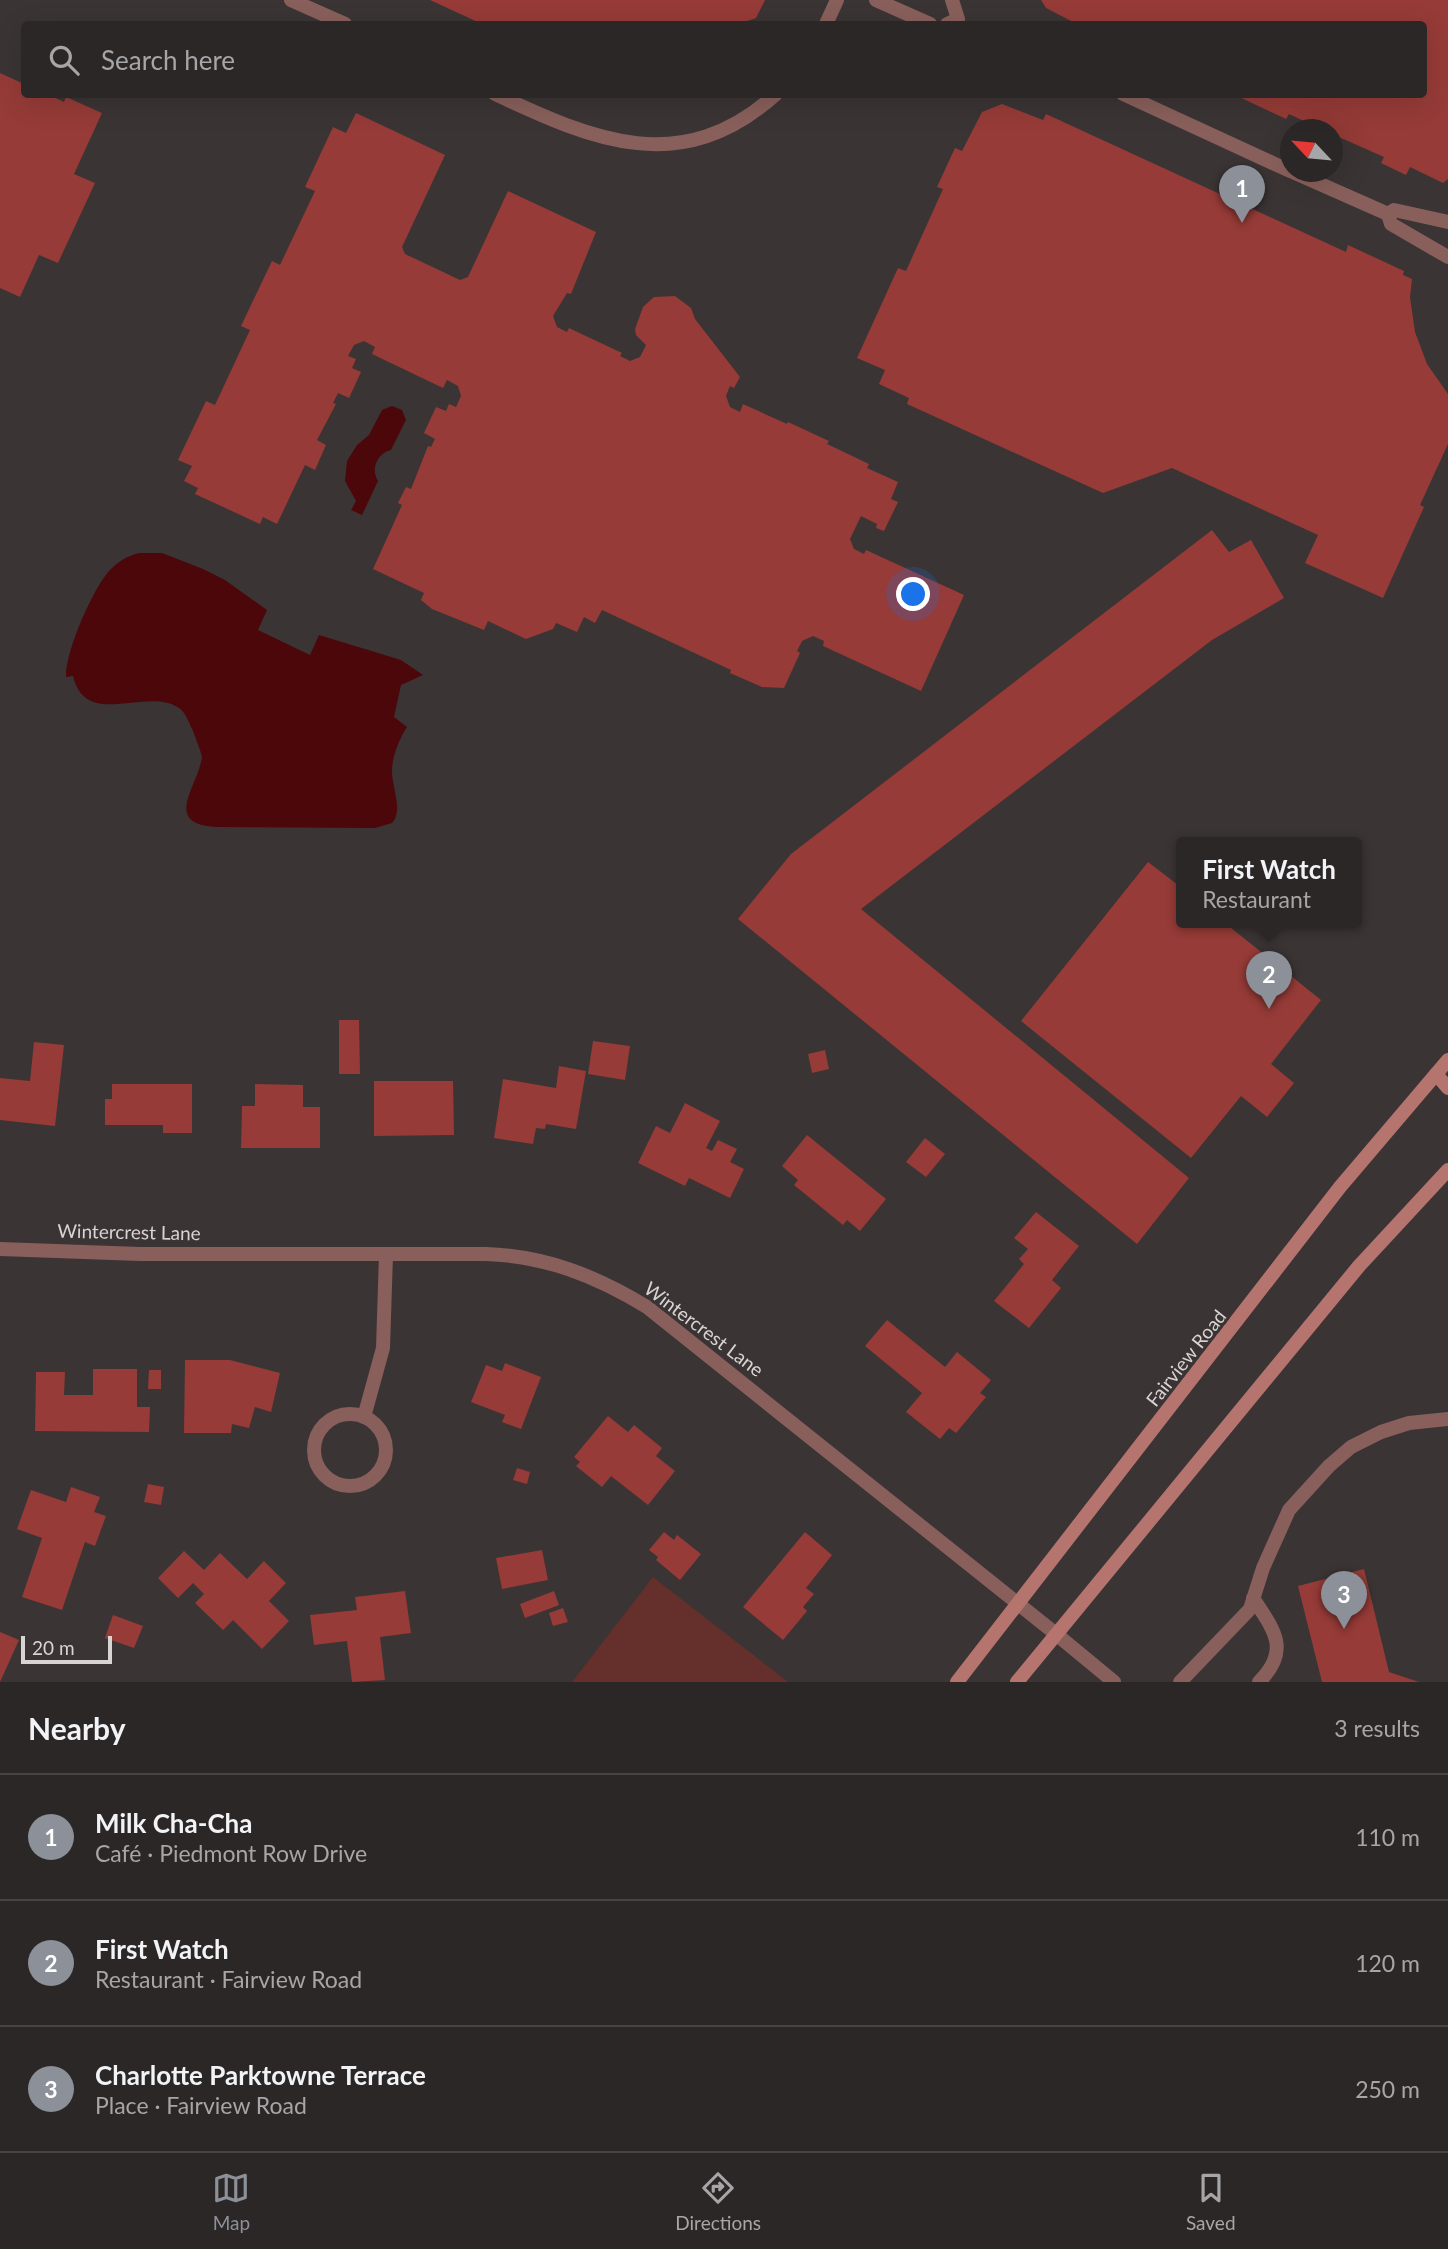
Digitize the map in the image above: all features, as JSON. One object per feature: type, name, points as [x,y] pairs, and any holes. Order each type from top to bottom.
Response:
[{"type":"main road","name":"Fairview Road","points":[[957,1682],[1340,1188],[1448,1060]]},
{"type":"main road","points":[[1436,1074],[1448,1088]]},
{"type":"main road","points":[[1017,1682],[1359,1266],[1448,1170]]},
{"type":"street","points":[[291,0],[338,21]]},
{"type":"street","points":[[827,21],[837,0]]},
{"type":"street","points":[[876,0],[923,21]]},
{"type":"street","points":[[952,0],[957,21]]},
{"type":"street","points":[[504,98],[591,136],[618,143],[649,145],[690,140],[711,134],[751,114],[771,98]]},
{"type":"street","points":[[1132,98],[1280,166]]},
{"type":"street","points":[[1316,182],[1388,215],[1391,223],[1448,257]]},
{"type":"street","points":[[1388,215],[1394,209],[1448,222]]},
{"type":"street","name":"Wintercrest Lane","points":[[0,1249],[140,1254],[529,1257],[580,1272],[630,1297],[669,1324],[1114,1682]]},
{"type":"street","points":[[364,1417],[383,1349],[386,1255]]},
{"type":"street","points":[[351,1414],[364,1417],[376,1424],[384,1436],[387,1450],[384,1464],[376,1476],[365,1484],[351,1487],[337,1485],[325,1476],[317,1465],[314,1451],[317,1437],[325,1425],[336,1417],[351,1414]]},
{"type":"street","points":[[1180,1682],[1250,1609],[1289,1510],[1329,1466],[1351,1447],[1381,1432],[1409,1423],[1448,1419]]},
{"type":"street","points":[[1253,1598],[1275,1632],[1277,1652],[1273,1668],[1259,1682]]},
{"type":"shaded area","points":[[392,406],[402,410],[406,420],[391,450],[382,454],[375,466],[378,481],[362,515],[351,510],[356,501],[345,481],[347,461],[357,445],[369,435],[382,410]]},
{"type":"shaded area","points":[[139,553],[162,553],[225,580],[267,610],[258,630],[310,655],[319,635],[401,660],[423,675],[401,685],[394,717],[407,727],[393,763],[397,811],[392,823],[375,828],[217,827],[190,819],[187,802],[202,757],[193,731],[181,710],[166,703],[151,701],[104,704],[91,701],[80,692],[73,676],[66,677],[70,652],[81,621],[103,579],[120,561]]},
{"type":"shaded area","points":[[653,1577],[788,1682],[572,1682]]},
{"type":"building","points":[[430,0],[765,0],[756,18],[747,21],[476,21]]},
{"type":"building","points":[[1041,0],[1448,0],[1448,179],[1443,183],[1410,167],[1406,175],[1381,163],[1384,157],[1343,139],[1343,119],[1300,119],[1289,114],[1286,119],[1241,98],[1427,98],[1427,21],[1071,21],[1046,8]]},
{"type":"building","points":[[0,73],[21,83],[21,98],[56,98],[64,102],[68,98],[102,113],[74,174],[95,183],[58,263],[39,255],[20,297],[0,288]]},
{"type":"building","points":[[1002,104],[1043,120],[1046,114],[1346,252],[1348,245],[1404,271],[1403,275],[1412,279],[1410,297],[1415,332],[1427,364],[1448,394],[1448,444],[1420,505],[1424,507],[1383,598],[1305,563],[1318,535],[1172,468],[1103,493],[907,404],[909,398],[879,384],[885,370],[857,358],[898,268],[906,271],[943,189],[937,187],[955,148],[962,151],[982,112]]},
{"type":"building","points":[[356,113],[445,155],[402,247],[405,254],[460,280],[468,277],[508,191],[596,232],[571,294],[567,293],[553,316],[557,327],[567,332],[569,328],[622,353],[620,356],[630,361],[640,357],[646,345],[636,335],[635,329],[643,307],[654,297],[675,296],[691,308],[695,319],[740,377],[734,388],[730,386],[726,396],[730,407],[740,412],[743,404],[787,424],[788,422],[829,441],[827,444],[869,464],[867,468],[898,482],[891,499],[898,502],[884,531],[861,516],[850,539],[854,549],[864,554],[866,550],[964,595],[921,691],[823,646],[824,641],[813,636],[802,641],[797,651],[800,653],[784,688],[762,687],[602,610],[595,623],[584,617],[577,632],[556,623],[553,629],[526,639],[488,621],[484,630],[432,609],[421,600],[424,593],[373,569],[402,505],[398,503],[406,487],[411,489],[428,446],[431,447],[435,439],[424,433],[436,407],[446,411],[449,404],[456,407],[461,396],[458,386],[447,380],[443,388],[372,354],[375,347],[364,341],[354,345],[348,356],[356,359],[352,368],[361,372],[349,398],[338,393],[333,403],[336,404],[317,440],[326,445],[315,470],[305,465],[277,524],[263,517],[260,524],[195,494],[198,488],[184,481],[192,466],[178,460],[206,401],[215,405],[250,330],[241,326],[272,261],[280,265],[315,191],[305,187],[333,127],[346,133]]},
{"type":"building","points":[[1212,530],[1229,552],[1251,540],[1284,598],[1212,640],[861,909],[1189,1178],[1137,1244],[738,919],[791,854]]},
{"type":"building","points":[[1148,862],[1176,883],[1176,928],[1231,928],[1321,1000],[1271,1064],[1294,1083],[1267,1117],[1241,1096],[1191,1158],[1021,1021]]},
{"type":"building","points":[[339,1020],[359,1020],[360,1074],[339,1074]]},
{"type":"building","points":[[593,1041],[630,1046],[625,1080],[588,1074]]},
{"type":"building","points":[[34,1042],[64,1045],[55,1126],[0,1120],[0,1078],[30,1081]]},
{"type":"building","points":[[825,1050],[829,1069],[812,1073],[808,1054]]},
{"type":"building","points":[[559,1066],[586,1071],[576,1129],[546,1124],[545,1129],[536,1128],[533,1144],[494,1138],[503,1079],[556,1088]]},
{"type":"building","points":[[374,1081],[453,1081],[454,1135],[374,1136]]},
{"type":"building","points":[[112,1084],[192,1084],[192,1133],[163,1133],[163,1125],[105,1125],[105,1099],[112,1099]]},
{"type":"building","points":[[255,1084],[303,1085],[303,1107],[320,1107],[320,1148],[241,1148],[242,1106],[255,1106]]},
{"type":"building","points":[[685,1103],[720,1121],[706,1148],[712,1151],[718,1140],[737,1149],[730,1162],[744,1169],[730,1198],[689,1178],[685,1186],[638,1163],[656,1126],[670,1133]]},
{"type":"building","points":[[807,1135],[886,1199],[860,1231],[847,1220],[843,1225],[794,1185],[798,1180],[782,1166]]},
{"type":"building","points":[[925,1138],[945,1154],[926,1177],[906,1162]]},
{"type":"building","points":[[1036,1212],[1079,1246],[1052,1280],[1061,1288],[1029,1328],[994,1301],[1024,1264],[1019,1259],[1028,1249],[1014,1238]]},
{"type":"building","points":[[887,1320],[945,1367],[957,1352],[991,1380],[980,1393],[986,1397],[956,1433],[949,1428],[940,1439],[906,1412],[922,1393],[865,1346]]},
{"type":"building","points":[[185,1360],[230,1360],[280,1373],[271,1412],[255,1407],[249,1428],[232,1424],[231,1433],[184,1433]]},
{"type":"building","points":[[505,1363],[541,1377],[521,1429],[502,1422],[505,1415],[471,1402],[486,1365],[502,1371]]},
{"type":"building","points":[[93,1369],[137,1369],[137,1407],[150,1407],[149,1432],[35,1431],[36,1372],[65,1372],[64,1395],[93,1395]]},
{"type":"building","points":[[149,1370],[161,1370],[161,1389],[148,1389]]},
{"type":"building","points":[[608,1416],[628,1432],[634,1425],[662,1448],[656,1456],[675,1471],[648,1505],[611,1476],[602,1487],[576,1466],[580,1462],[574,1457]]},
{"type":"building","points":[[517,1468],[530,1472],[527,1484],[513,1480]]},
{"type":"building","points":[[148,1484],[164,1487],[161,1505],[144,1502]]},
{"type":"building","points":[[71,1487],[100,1497],[94,1512],[106,1516],[95,1546],[85,1542],[62,1610],[22,1597],[42,1538],[17,1529],[31,1490],[66,1502]]},
{"type":"building","points":[[664,1532],[674,1540],[677,1535],[701,1554],[680,1580],[656,1560],[658,1557],[649,1550]]},
{"type":"building","points":[[805,1532],[832,1555],[806,1588],[814,1594],[803,1607],[807,1611],[783,1640],[743,1607]]},
{"type":"building","points":[[542,1550],[548,1580],[502,1589],[496,1558]]},
{"type":"building","points":[[184,1551],[204,1570],[220,1553],[247,1579],[264,1561],[286,1583],[269,1601],[289,1621],[262,1649],[233,1620],[223,1630],[195,1603],[204,1594],[193,1583],[178,1598],[158,1578]]},
{"type":"building","points":[[1364,1569],[1389,1672],[1419,1682],[1322,1682],[1298,1586]]},
{"type":"building","points":[[405,1591],[411,1633],[380,1637],[385,1680],[352,1682],[347,1641],[314,1645],[310,1615],[357,1610],[355,1597]]},
{"type":"building","points":[[554,1591],[559,1605],[525,1618],[520,1604]]},
{"type":"building","points":[[563,1608],[568,1622],[553,1626],[549,1613]]},
{"type":"building","points":[[113,1615],[143,1626],[134,1648],[105,1638]]},
{"type":"building","points":[[0,1632],[19,1640],[0,1682]]},
{"type":"place","name":"Milk Cha-Cha","points":[[1242,223]]},
{"type":"place","name":"First Watch","points":[[1269,1009]]},
{"type":"place","name":"Charlotte Parktowne Terrace","points":[[1344,1629]]}]
